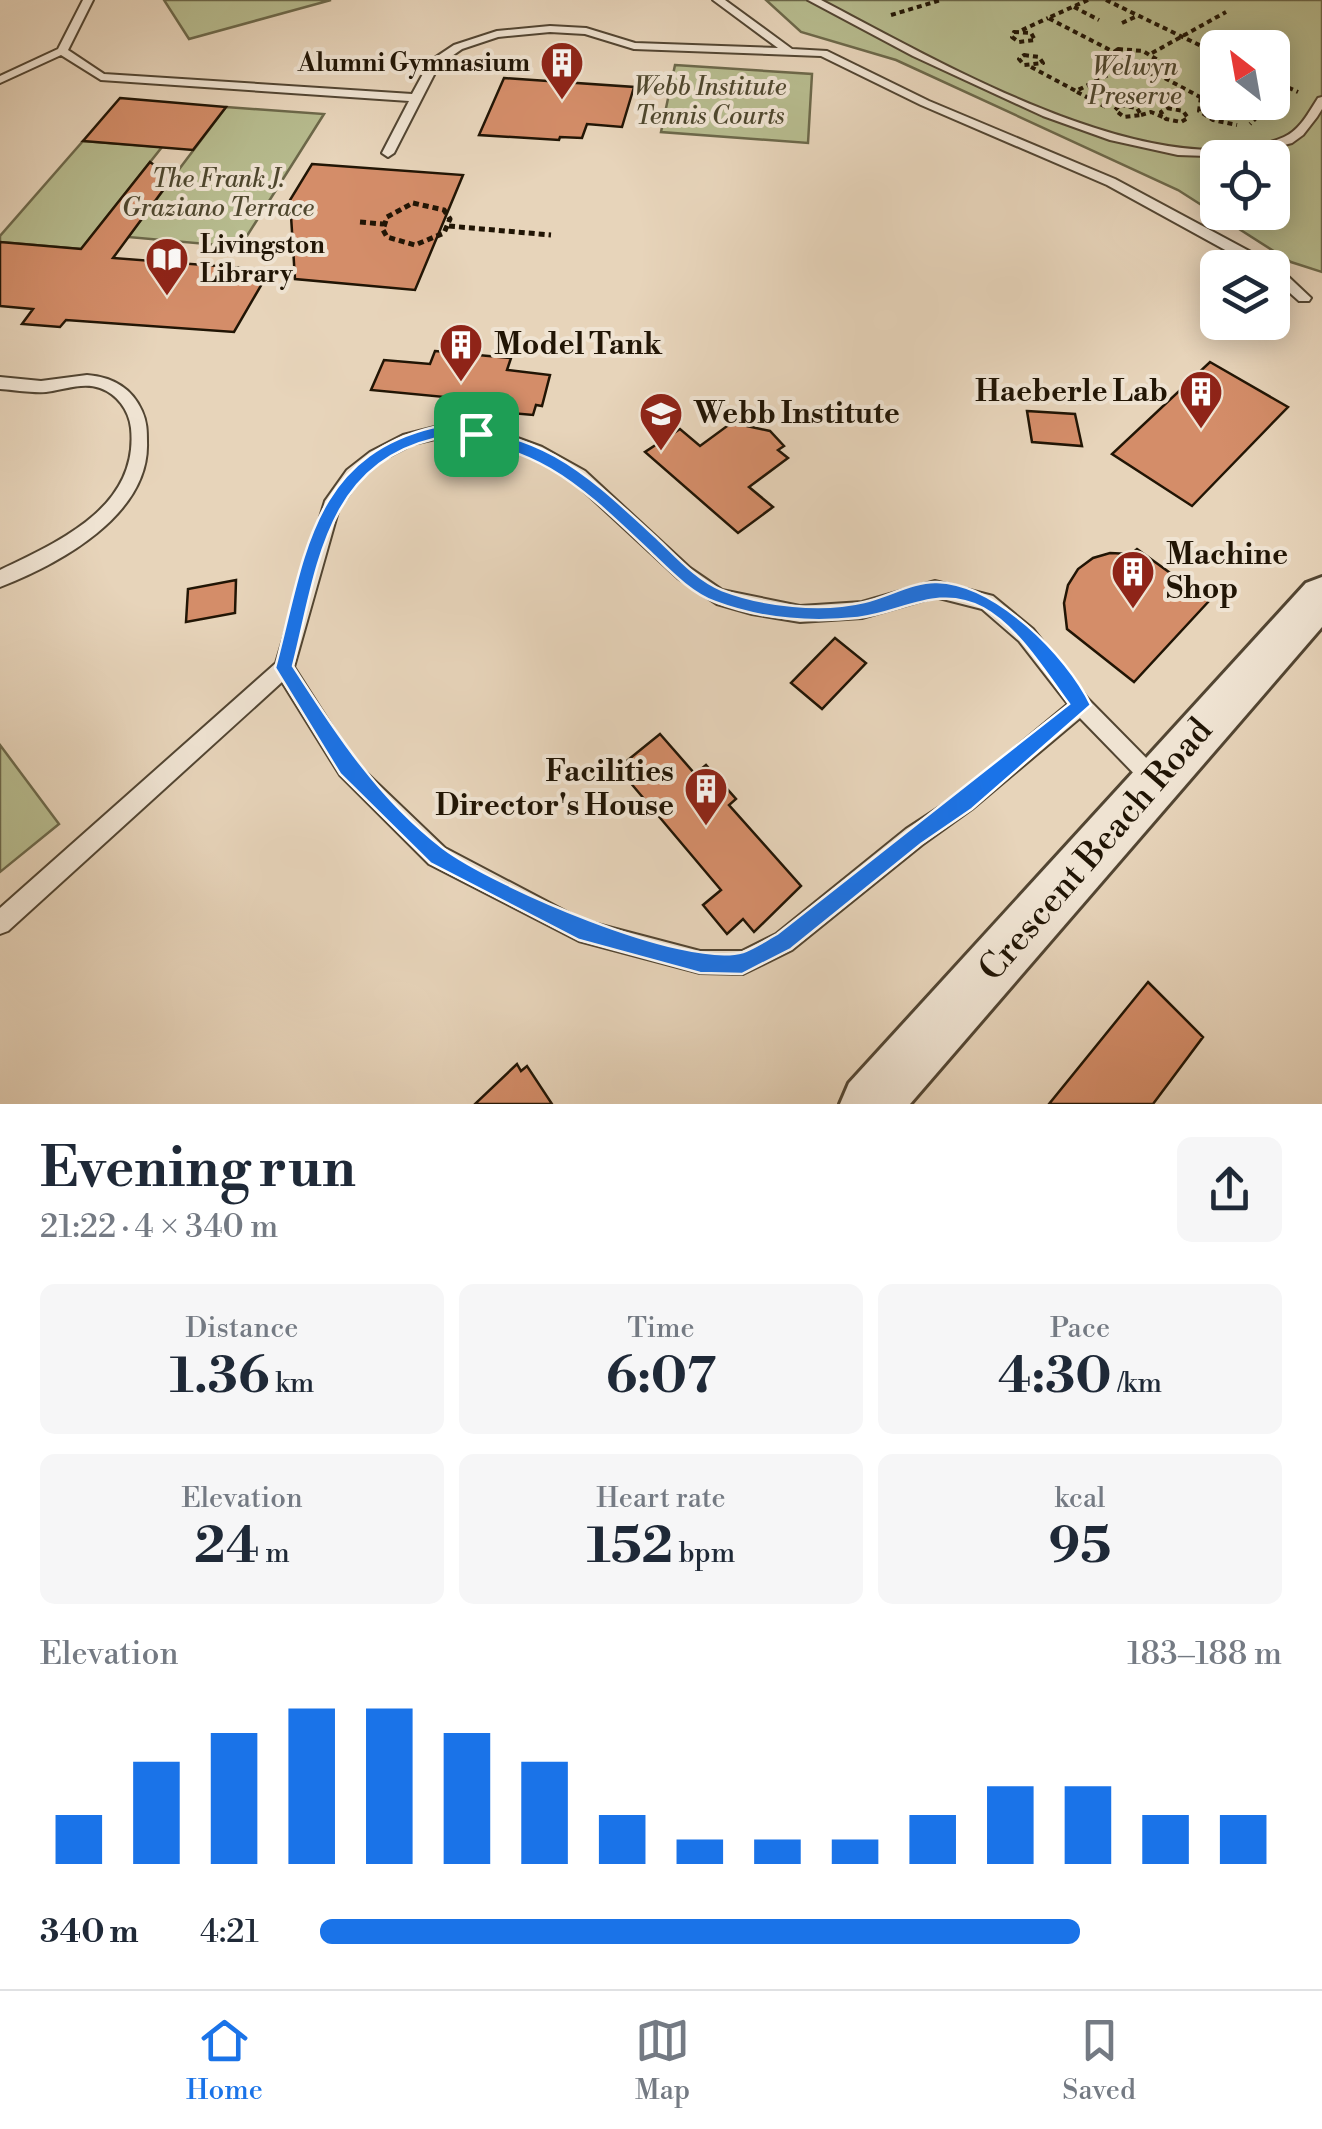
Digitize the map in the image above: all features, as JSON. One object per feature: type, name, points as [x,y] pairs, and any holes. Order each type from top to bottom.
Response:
[{"type":"street","name":"Crescent Beach Road","points":[[870,1104],[1097,854],[1322,596]]},
{"type":"lane","points":[[0,80],[62,51],[88,0]]},
{"type":"lane","points":[[718,0],[790,52]]},
{"type":"lane","points":[[813,0],[1074,127],[1136,146],[1208,154],[1268,147],[1290,139],[1319,105]]},
{"type":"lane","points":[[388,153],[434,63],[446,53],[511,31],[586,31],[634,46],[824,53],[845,60],[925,103],[1111,182],[1238,250]]},
{"type":"lane","points":[[62,51],[101,77],[417,98]]},
{"type":"lane","points":[[1290,285],[1304,298]]},
{"type":"lane","points":[[0,383],[46,386],[97,381],[121,391],[137,417],[142,441],[135,476],[110,513],[82,536],[0,579]]},
{"type":"lane","points":[[0,923],[284,668],[331,506],[353,474],[409,439],[434,433],[476,434],[536,451],[579,476],[684,573],[717,596],[800,614],[862,610],[936,588],[987,602],[1026,635],[1082,705],[1156,782]]},
{"type":"lane","points":[[284,668],[347,768],[437,856],[579,930],[700,962],[742,963],[784,942],[914,837],[965,802],[1082,705]]},
{"type":"path","points":[[861,24],[941,0]]},
{"type":"path","points":[[1034,55],[1035,50],[1012,35],[1088,0]]},
{"type":"path","points":[[1106,0],[1200,46]]},
{"type":"path","points":[[1073,7],[1099,20]]},
{"type":"path","points":[[1151,54],[1226,12]]},
{"type":"path","points":[[1122,23],[1138,15]]},
{"type":"path","points":[[1048,18],[1112,51],[1134,48],[1151,54],[1162,66],[1157,74]]},
{"type":"path","points":[[1020,31],[1036,37],[1033,42],[1022,42]]},
{"type":"path","points":[[1112,51],[1106,62],[1116,70],[1138,76],[1157,74],[1200,96]]},
{"type":"path","points":[[1032,67],[1043,63],[1034,55]]},
{"type":"path","points":[[1034,55],[1019,59],[1129,118],[1151,112],[1181,122],[1200,117]]},
{"type":"path","points":[[1076,91],[1116,70]]},
{"type":"path","points":[[1116,112],[1117,106],[1128,104],[1142,114]]},
{"type":"path","points":[[1166,119],[1161,112],[1168,108],[1180,110],[1188,118]]},
{"type":"path","points":[[1217,120],[1232,125],[1250,124],[1254,120]]},
{"type":"path","points":[[413,204],[418,194]]},
{"type":"path","points":[[383,224],[393,211],[413,204],[442,208],[449,226]]},
{"type":"path","points":[[360,222],[383,224]]},
{"type":"path","points":[[383,224],[386,236],[394,242],[426,243],[449,226],[551,235]]},
{"type":"path","points":[[390,250],[394,242]]},
{"type":"green space","points":[[164,0],[331,0],[189,39]]},
{"type":"green space","name":"Welwyn Preserve","points":[[766,0],[1322,0],[1322,272],[1291,262],[1290,250],[1272,250],[1241,230],[1290,230],[1290,140],[1200,140],[1200,204],[1178,190],[896,60],[801,32]]},
{"type":"green space","name":"Webb Institute Tennis Courts","points":[[675,65],[812,74],[808,143],[661,132]]},
{"type":"green space","name":"The Frank J. Graziano Terrace","points":[[226,107],[324,114],[240,247],[128,237]]},
{"type":"green space","points":[[83,141],[162,147],[81,249],[0,242],[0,236]]},
{"type":"green space","points":[[0,745],[59,824],[0,872]]},
{"type":"building","name":"Alumni Gymnasium","points":[[504,78],[634,87],[622,127],[587,124],[582,138],[559,140],[479,135]]},
{"type":"building","points":[[120,98],[226,107],[193,150],[83,141]]},
{"type":"building","points":[[150,162],[172,178],[113,258],[270,270],[234,332],[66,320],[60,327],[22,324],[33,309],[0,306],[0,242],[81,249]]},
{"type":"building","points":[[312,164],[463,175],[415,290],[295,279],[290,200]]},
{"type":"building","name":"Model Tank","points":[[435,351],[511,358],[507,370],[550,375],[542,406],[536,405],[533,415],[441,407],[445,397],[371,390],[384,360],[430,364]]},
{"type":"building","name":"Haeberle Lab","points":[[1210,362],[1288,407],[1192,506],[1112,454]]},
{"type":"building","points":[[1027,411],[1075,414],[1082,446],[1032,442]]},
{"type":"building","points":[[738,418],[747,426],[770,431],[784,446],[778,450],[788,458],[749,487],[773,507],[738,533],[645,452],[680,429],[700,446]]},
{"type":"building","name":"Machine Shop","points":[[1137,549],[1209,601],[1134,682],[1067,629],[1064,603],[1068,585],[1078,569],[1093,558],[1110,553],[1131,554]]},
{"type":"building","points":[[236,580],[235,613],[186,622],[188,589]]},
{"type":"building","points":[[835,638],[866,663],[822,709],[791,683]]},
{"type":"building","name":"Facilities Director's House","points":[[660,734],[695,774],[706,765],[736,799],[729,805],[801,886],[754,932],[743,919],[727,934],[703,905],[721,890],[618,768]]},
{"type":"building","points":[[1148,982],[1203,1037],[1153,1104],[1049,1104]]},
{"type":"building","points":[[517,1064],[521,1071],[527,1066],[552,1104],[475,1104]]},
{"type":"place","name":"Alumni Gymnasium","points":[[562,101]]},
{"type":"place","name":"Livingston Library","points":[[167,297]]},
{"type":"place","name":"Model Tank","points":[[461,383]]},
{"type":"place","name":"Haeberle Lab","points":[[1201,430]]},
{"type":"place","name":"Webb Institute","points":[[661,452]]},
{"type":"place","name":"Machine Shop","points":[[1133,610]]},
{"type":"place","name":"Facilities Director's House","points":[[706,827]]},
{"type":"route","points":[[434,433],[476,434],[536,451],[579,476],[684,573],[717,596],[800,614],[896,604],[936,588],[987,602],[1026,635],[1082,705],[965,802],[914,837],[784,942],[742,963],[700,962],[579,930],[437,856],[347,768],[284,668],[316,547],[331,506],[353,474],[376,456],[409,439],[434,433]]}]
